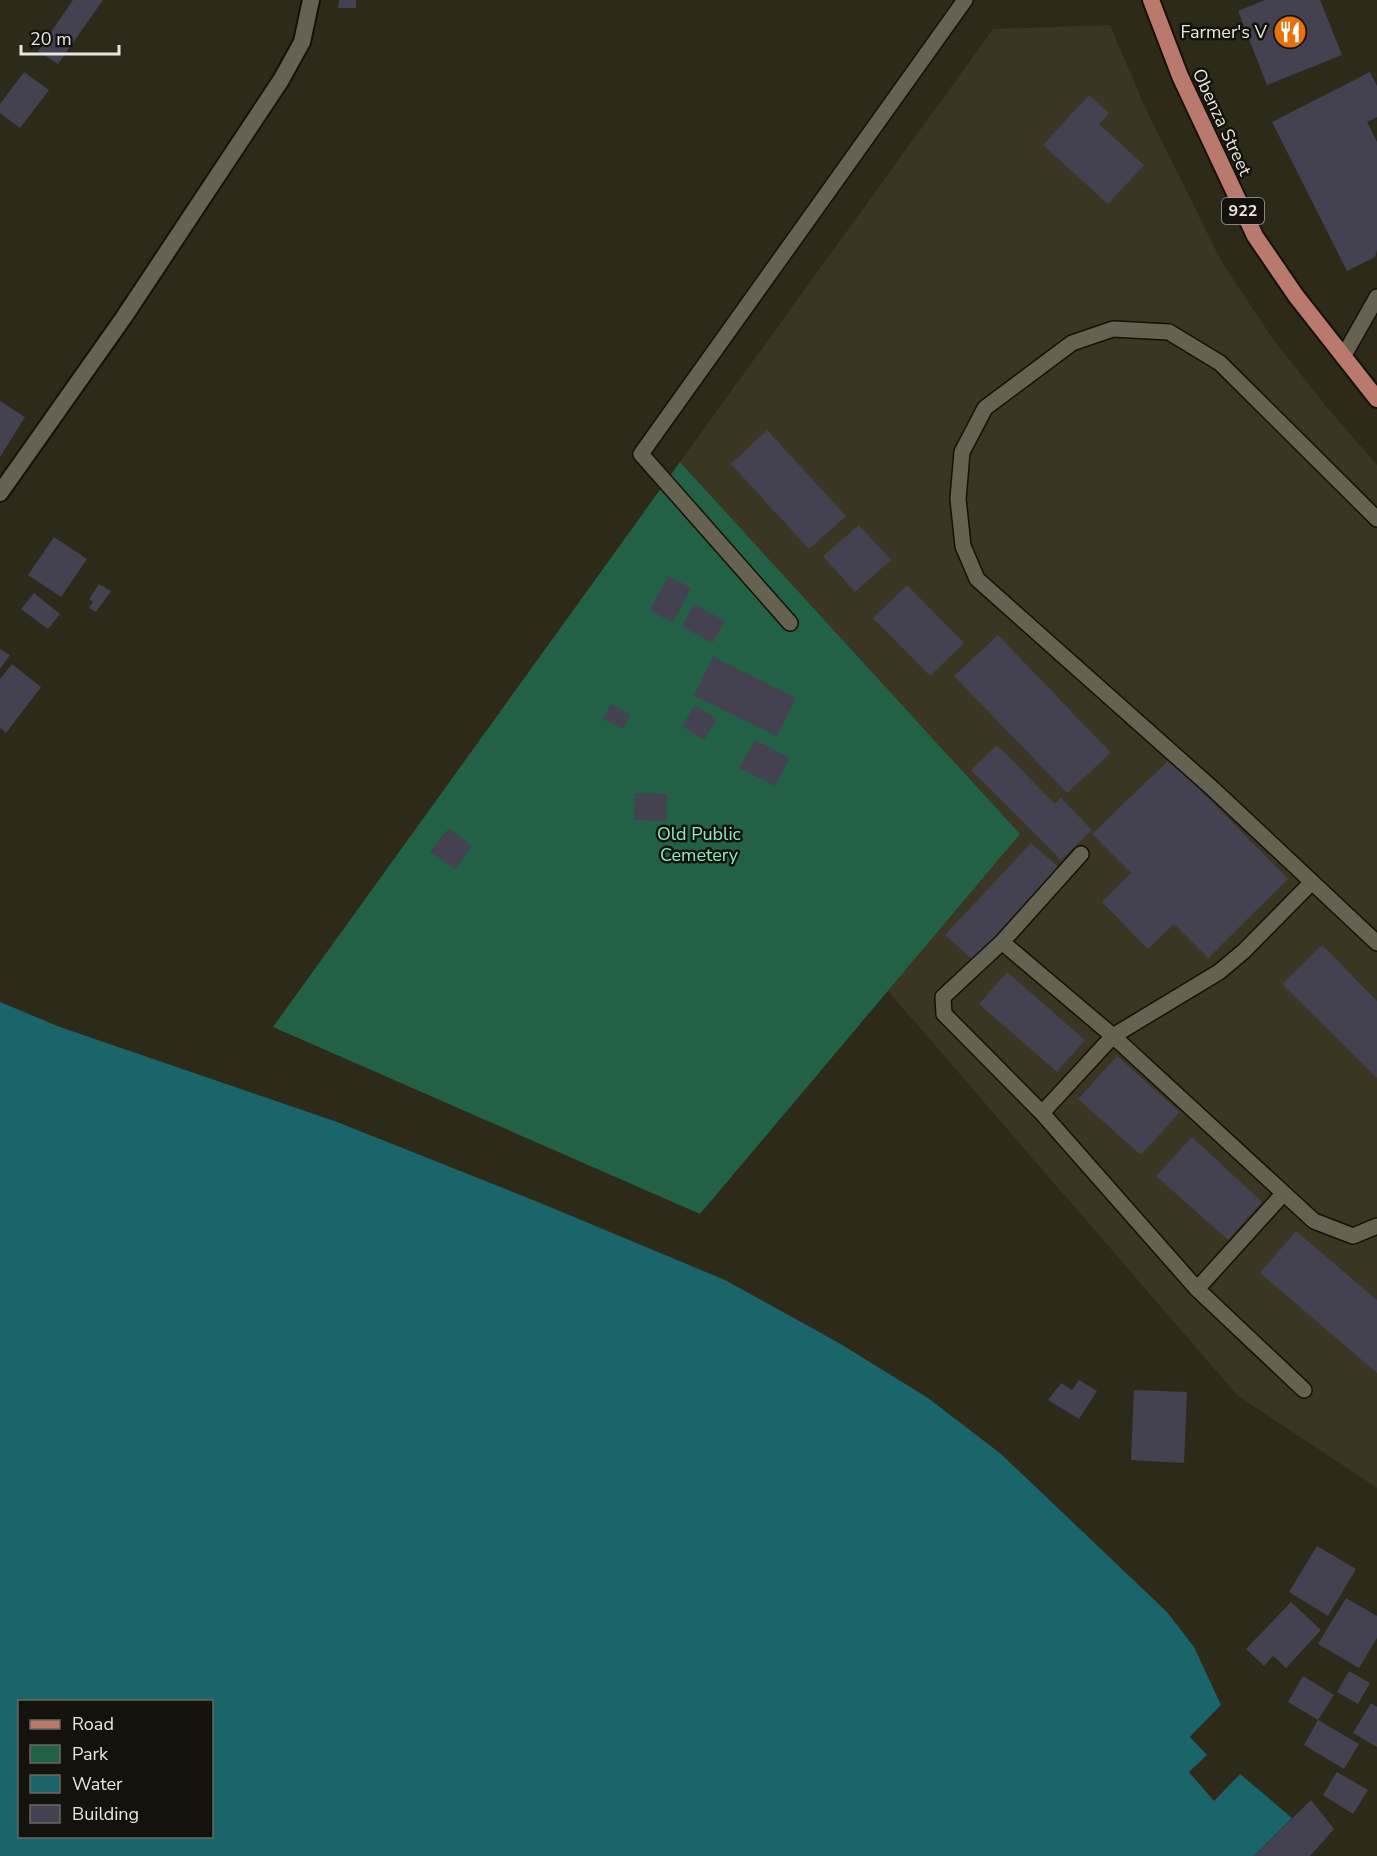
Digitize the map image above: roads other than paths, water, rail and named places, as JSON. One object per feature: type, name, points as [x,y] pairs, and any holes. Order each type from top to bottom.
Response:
[{"type":"main road","name":"Obenza Street","points":[[1151,0],[1180,76],[1255,236],[1343,357],[1377,399]]},
{"type":"street","points":[[0,493],[124,317],[281,80],[302,42],[311,0]]},
{"type":"lane","points":[[790,623],[641,454],[965,0]]},
{"type":"lane","points":[[1343,357],[1377,297]]},
{"type":"lane","points":[[1377,519],[1220,363],[1169,332],[1113,329],[1072,343],[985,408],[962,453],[958,499],[963,546],[977,579],[1214,789],[1377,943]]},
{"type":"lane","points":[[1081,854],[1002,942],[943,997],[942,1006],[950,1022],[1042,1113],[1197,1289],[1304,1390]]},
{"type":"lane","points":[[1042,1113],[1113,1036],[1219,972],[1244,951],[1312,882]]},
{"type":"lane","points":[[1002,942],[1113,1036],[1314,1221],[1353,1236],[1377,1226]]},
{"type":"lane","points":[[1197,1289],[1283,1194]]},
{"type":"water","points":[[0,1002],[60,1027],[337,1122],[725,1280],[839,1343],[928,1398],[1001,1454],[1167,1612],[1194,1647],[1221,1705],[1190,1737],[1208,1755],[1189,1772],[1214,1800],[1240,1774],[1292,1818],[1254,1856],[0,1856]]},
{"type":"place","name":"Farmer's V","points":[[1290,32]]},
{"type":"park label","name":"Old Public Cemetery","points":[[699,844]]}]
